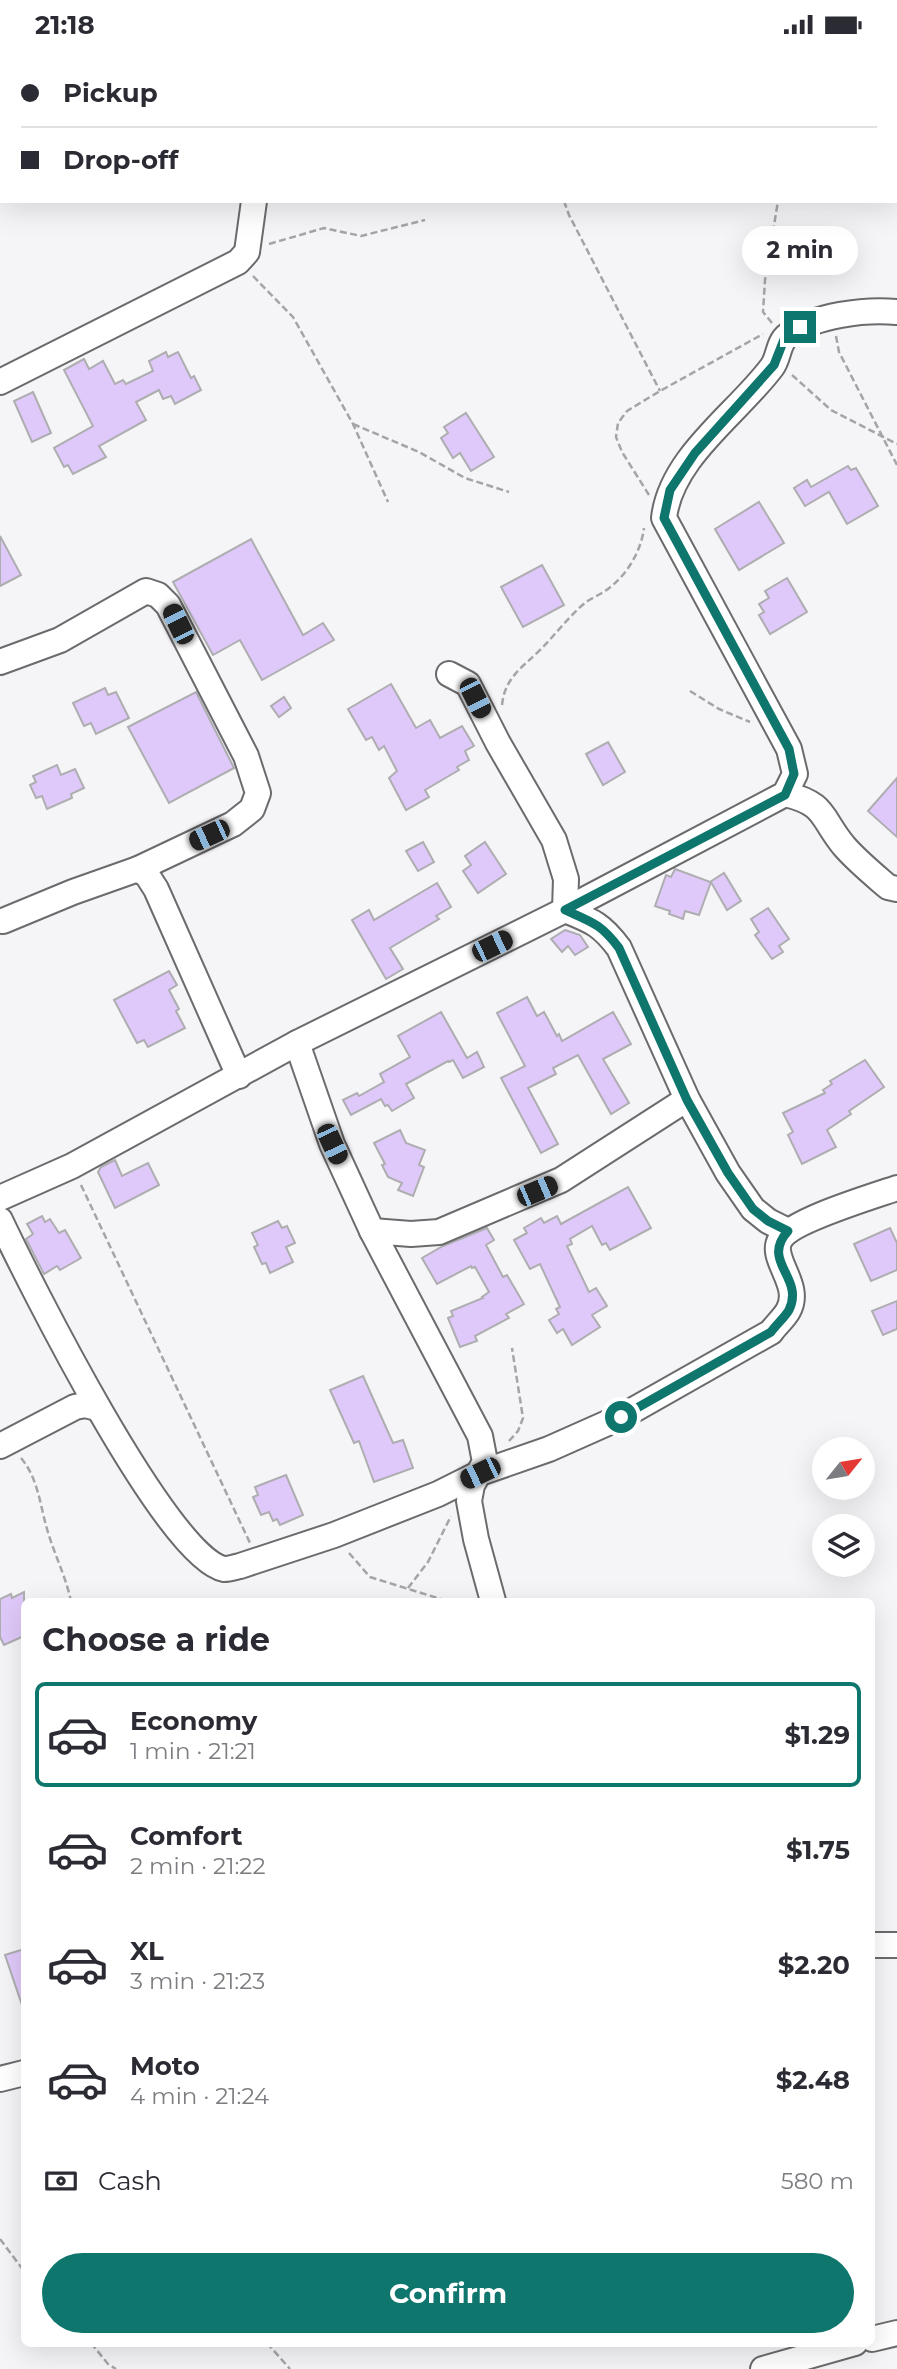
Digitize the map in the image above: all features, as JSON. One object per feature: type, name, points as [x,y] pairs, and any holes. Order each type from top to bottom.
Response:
[{"type":"street","points":[[0,382],[242,257],[254,203]]},
{"type":"street","points":[[785,795],[794,774],[789,749],[655,519],[670,490],[695,453],[774,365],[780,332],[840,316],[897,312]]},
{"type":"street","points":[[0,662],[60,640],[146,591],[158,595],[168,605],[246,756],[258,793],[252,809],[233,824],[138,869],[3,921]]},
{"type":"street","points":[[449,674],[468,684],[498,743],[554,840],[566,879],[565,910]]},
{"type":"street","points":[[0,1198],[72,1166],[297,1043],[565,910],[785,795],[806,799],[819,809],[844,845],[888,887],[897,889]]},
{"type":"street","points":[[138,869],[156,889],[239,1076]]},
{"type":"street","points":[[565,910],[606,930],[619,948],[687,1100],[728,1173],[753,1209],[768,1221],[788,1231]]},
{"type":"street","points":[[297,1043],[332,1144],[372,1231],[472,1418],[485,1462],[472,1485],[469,1501],[492,1598]]},
{"type":"street","points":[[372,1231],[411,1234],[439,1232],[561,1180],[687,1100]]},
{"type":"street","points":[[0,1220],[39,1301],[97,1408],[152,1493],[199,1551],[215,1565],[225,1569],[334,1535],[438,1494],[480,1473],[549,1449],[621,1417],[771,1332],[788,1311],[793,1296],[777,1251],[779,1241],[788,1231],[828,1213],[897,1188]]},
{"type":"street","points":[[4,1444],[75,1407],[85,1405],[97,1408]]},
{"type":"street","points":[[875,1945],[897,1945]]},
{"type":"street","points":[[0,2079],[21,2074]]},
{"type":"street","points":[[875,2338],[897,2333]]},
{"type":"street","points":[[763,2369],[842,2347]]},
{"type":"path","points":[[566,203],[569,215],[660,391]]},
{"type":"path","points":[[498,743],[504,691],[519,669],[588,601],[607,590],[625,572],[655,519],[616,437],[618,423],[627,411],[660,391],[780,332],[763,312],[765,280],[778,203]]},
{"type":"path","points":[[388,502],[353,424],[293,317],[242,257],[284,238],[324,228],[361,236],[425,220]]},
{"type":"path","points":[[840,316],[836,334],[839,352],[897,465]]},
{"type":"path","points":[[774,365],[789,373],[831,410],[897,443]]},
{"type":"path","points":[[353,424],[419,451],[465,478],[509,492]]},
{"type":"path","points":[[690,691],[719,709],[779,734]]},
{"type":"path","points":[[72,1166],[257,1559]]},
{"type":"path","points":[[507,1443],[518,1431],[523,1418],[512,1348]]},
{"type":"path","points":[[4,1444],[25,1462],[37,1488],[47,1531],[65,1573],[70,1598]]},
{"type":"path","points":[[408,1588],[428,1562],[452,1513]]},
{"type":"path","points":[[334,1535],[370,1577],[438,1598]]},
{"type":"path","points":[[0,2239],[21,2267]]},
{"type":"path","points":[[94,2347],[108,2364],[116,2369]]},
{"type":"path","points":[[271,2347],[290,2369]]},
{"type":"building","points":[[166,352],[168,357],[178,352],[191,378],[194,376],[201,390],[175,404],[171,396],[163,399],[159,390],[136,402],[146,420],[99,446],[106,457],[73,474],[68,465],[64,467],[54,448],[93,426],[64,370],[84,359],[89,369],[103,361],[115,384],[123,380],[126,384],[153,371],[149,361]]},
{"type":"building","points":[[33,392],[51,433],[32,442],[14,401]]},
{"type":"building","points":[[466,413],[494,457],[471,471],[460,453],[453,458],[441,438],[448,433],[444,427]]},
{"type":"building","points":[[848,466],[851,470],[856,468],[878,506],[847,524],[829,492],[805,506],[794,488],[807,480],[811,487]]},
{"type":"building","points":[[759,502],[784,543],[739,570],[715,529]]},
{"type":"building","points":[[0,536],[21,575],[0,586]]},
{"type":"building","points":[[251,539],[303,635],[323,623],[334,640],[262,680],[240,640],[213,655],[173,582]]},
{"type":"building","points":[[542,565],[564,605],[523,627],[501,587]]},
{"type":"building","points":[[787,578],[807,612],[770,634],[759,615],[764,612],[759,604],[769,598],[765,591]]},
{"type":"building","points":[[391,684],[416,728],[430,720],[440,738],[462,726],[474,746],[465,751],[469,760],[457,767],[459,770],[425,790],[429,797],[406,810],[389,778],[397,771],[384,746],[379,750],[372,737],[366,740],[348,709]]},
{"type":"building","points":[[105,688],[108,695],[116,692],[129,718],[96,734],[91,723],[84,726],[73,703]]},
{"type":"building","points":[[196,692],[234,768],[169,803],[128,727]]},
{"type":"building","points":[[284,697],[291,708],[279,717],[271,706]]},
{"type":"building","points":[[608,742],[625,772],[603,785],[586,754]]},
{"type":"building","points":[[57,765],[61,775],[75,769],[84,788],[71,794],[72,798],[47,809],[42,796],[36,798],[30,785],[36,782],[33,776]]},
{"type":"building","points":[[897,778],[897,837],[868,811]]},
{"type":"building","points":[[423,842],[434,862],[418,871],[406,851]]},
{"type":"building","points":[[485,842],[506,874],[478,893],[463,871],[471,865],[465,856]]},
{"type":"building","points":[[675,869],[710,882],[724,873],[741,901],[727,910],[711,882],[699,915],[685,911],[683,919],[669,914],[670,911],[655,906],[666,875],[671,877]]},
{"type":"building","points":[[437,883],[451,907],[436,916],[439,919],[390,948],[403,969],[386,979],[352,920],[369,910],[374,920]]},
{"type":"building","points":[[768,908],[789,939],[779,946],[783,952],[772,959],[755,935],[759,932],[751,919]]},
{"type":"building","points":[[565,930],[580,935],[588,947],[575,955],[568,946],[562,952],[551,939]]},
{"type":"building","points":[[169,971],[177,985],[169,990],[185,1028],[148,1047],[144,1040],[137,1043],[114,1000]]},
{"type":"building","points":[[527,997],[537,1016],[544,1012],[562,1041],[613,1012],[631,1044],[603,1059],[629,1103],[611,1114],[578,1055],[553,1068],[556,1074],[528,1088],[558,1144],[541,1153],[501,1078],[525,1066],[497,1013]]},
{"type":"building","points":[[441,1012],[467,1058],[477,1052],[484,1067],[463,1078],[453,1060],[448,1061],[406,1084],[414,1098],[392,1111],[381,1099],[351,1115],[343,1100],[357,1093],[359,1096],[384,1082],[380,1074],[410,1057],[398,1036]]},
{"type":"building","points":[[865,1060],[884,1087],[827,1130],[836,1147],[802,1164],[788,1135],[793,1132],[783,1113],[825,1093],[823,1090],[832,1084],[830,1081]]},
{"type":"building","points":[[400,1130],[406,1143],[425,1150],[419,1165],[424,1167],[413,1196],[398,1190],[402,1183],[388,1177],[382,1165],[385,1164],[374,1143]]},
{"type":"building","points":[[115,1160],[122,1176],[148,1163],[159,1185],[115,1208],[98,1172],[101,1167]]},
{"type":"building","points":[[628,1187],[651,1228],[610,1250],[606,1243],[602,1245],[592,1226],[570,1239],[572,1244],[567,1246],[589,1292],[596,1288],[607,1306],[592,1315],[600,1327],[572,1345],[563,1329],[557,1333],[549,1320],[559,1314],[556,1309],[560,1307],[540,1264],[530,1269],[514,1240],[527,1233],[524,1228],[541,1218],[544,1223],[557,1216],[561,1224]]},
{"type":"building","points":[[42,1216],[45,1222],[50,1219],[59,1233],[65,1230],[81,1258],[60,1270],[57,1266],[44,1274],[26,1239],[33,1234],[27,1224]]},
{"type":"building","points":[[278,1221],[282,1228],[287,1226],[295,1243],[286,1247],[293,1262],[270,1273],[254,1247],[258,1245],[252,1233]]},
{"type":"building","points":[[487,1228],[494,1240],[486,1245],[503,1277],[507,1275],[524,1304],[506,1314],[509,1318],[475,1336],[477,1341],[460,1347],[448,1318],[453,1316],[451,1311],[483,1298],[489,1292],[475,1267],[471,1266],[437,1284],[422,1258]]},
{"type":"building","points":[[890,1228],[897,1243],[897,1270],[871,1281],[854,1244]]},
{"type":"building","points":[[897,1301],[897,1329],[883,1335],[872,1311]]},
{"type":"building","points":[[363,1376],[393,1443],[403,1440],[413,1468],[374,1482],[359,1441],[354,1443],[330,1390]]},
{"type":"building","points":[[286,1475],[303,1515],[280,1525],[277,1519],[273,1521],[269,1512],[261,1515],[253,1497],[258,1495],[255,1487]]},
{"type":"building","points":[[24,1592],[24,1598],[21,1598],[21,1637],[4,1645],[0,1637],[0,1599],[11,1594],[12,1598]]},
{"type":"building","points":[[21,1950],[21,2002],[5,1955]]},
{"type":"route","points":[[621,1417],[771,1332],[788,1311],[793,1296],[777,1251],[779,1241],[788,1231],[768,1221],[753,1209],[728,1173],[687,1100],[619,948],[606,930],[565,910],[785,795],[794,774],[789,749],[664,518],[670,490],[695,453],[774,365],[785,337],[800,327]]}]
